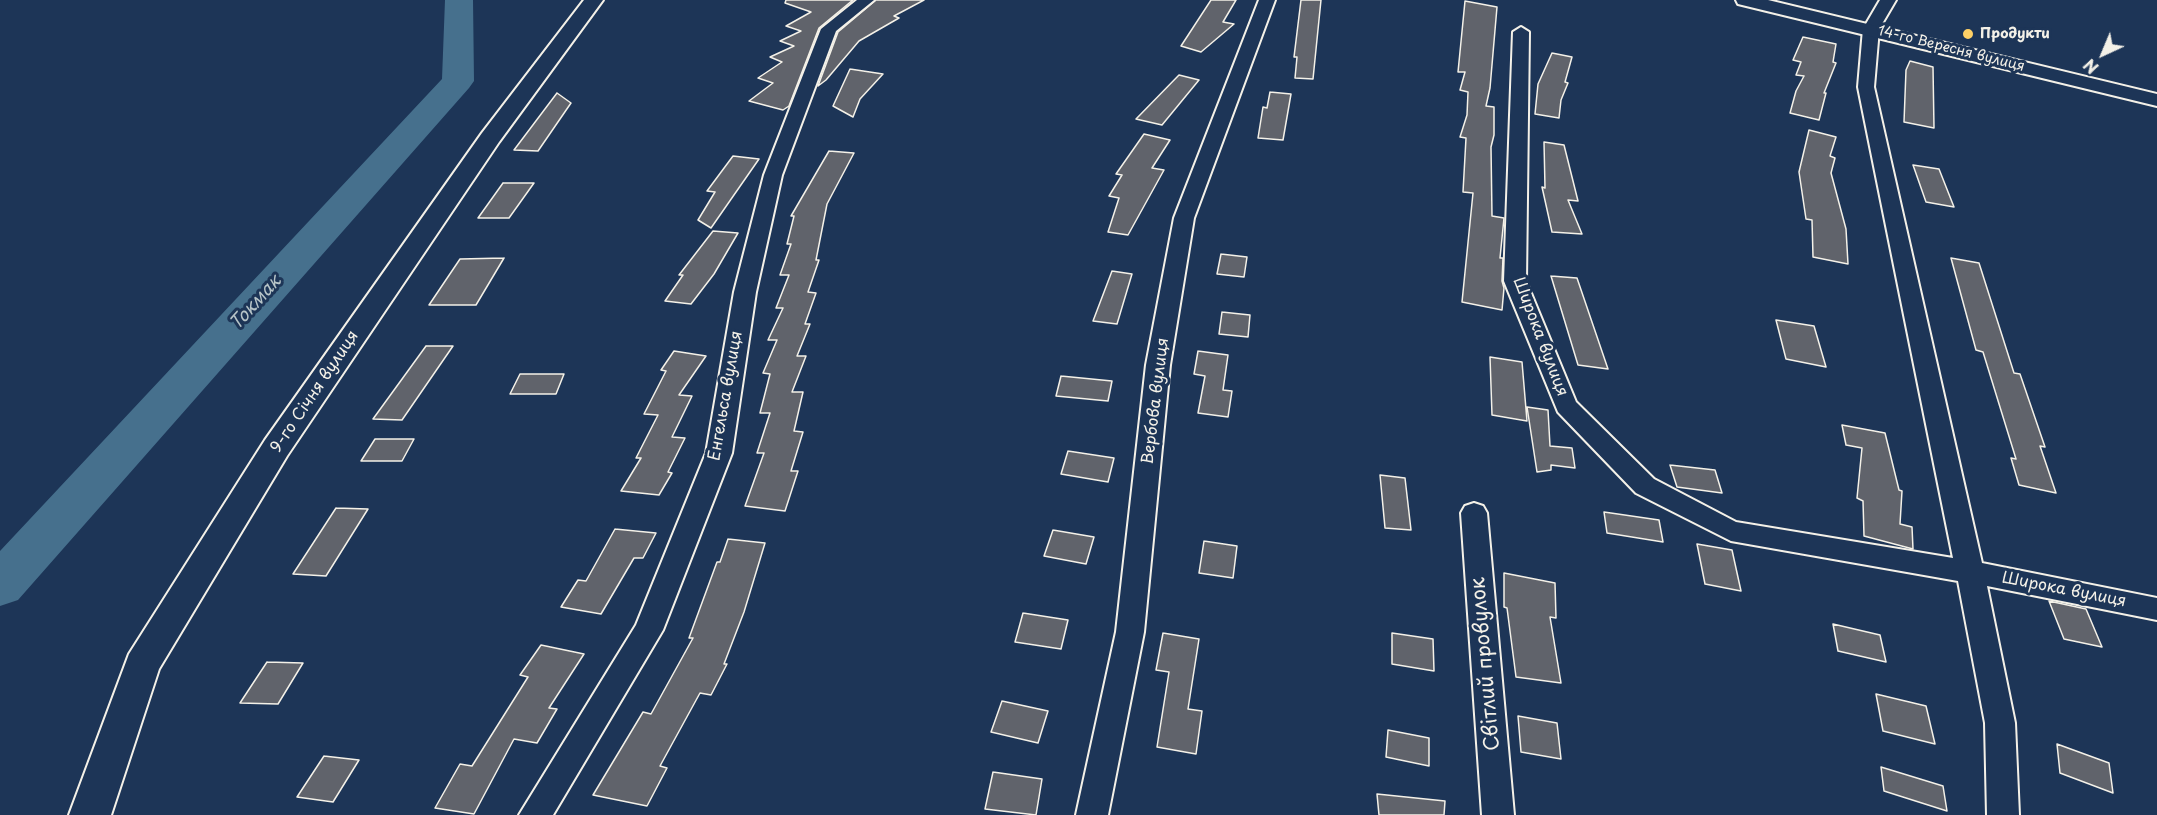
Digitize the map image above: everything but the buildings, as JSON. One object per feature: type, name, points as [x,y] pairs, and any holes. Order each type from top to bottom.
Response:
[{"type":"street","name":"9-го Січня вулиця","points":[[90,815],[142,664],[276,447],[490,138],[594,0]]},
{"type":"street","name":"Енгельса вулиця","points":[[535,815],[649,630],[719,453],[744,292],[773,175],[829,28],[866,0]]},
{"type":"street","name":"Вербова вулиця","points":[[1092,815],[1130,632],[1158,365],[1184,218],[1267,0]]},
{"type":"street","name":"14-го Вересня вулиця","points":[[1745,0],[2157,99]]},
{"type":"street","points":[[1888,0],[1872,29],[1866,87],[2000,723],[2003,815]]},
{"type":"street","name":"Широка вулиця","points":[[1521,32],[1515,280],[1566,406],[1646,486],[1731,531],[1970,572],[2157,609]]},
{"type":"street","name":"Світлий провулок","points":[[1474,513],[1498,815]]},
{"type":"waterway","name":"Токмак","points":[[0,585],[458,81],[459,0]]},
{"type":"place","name":"Продукти","points":[[1968,34]]}]
